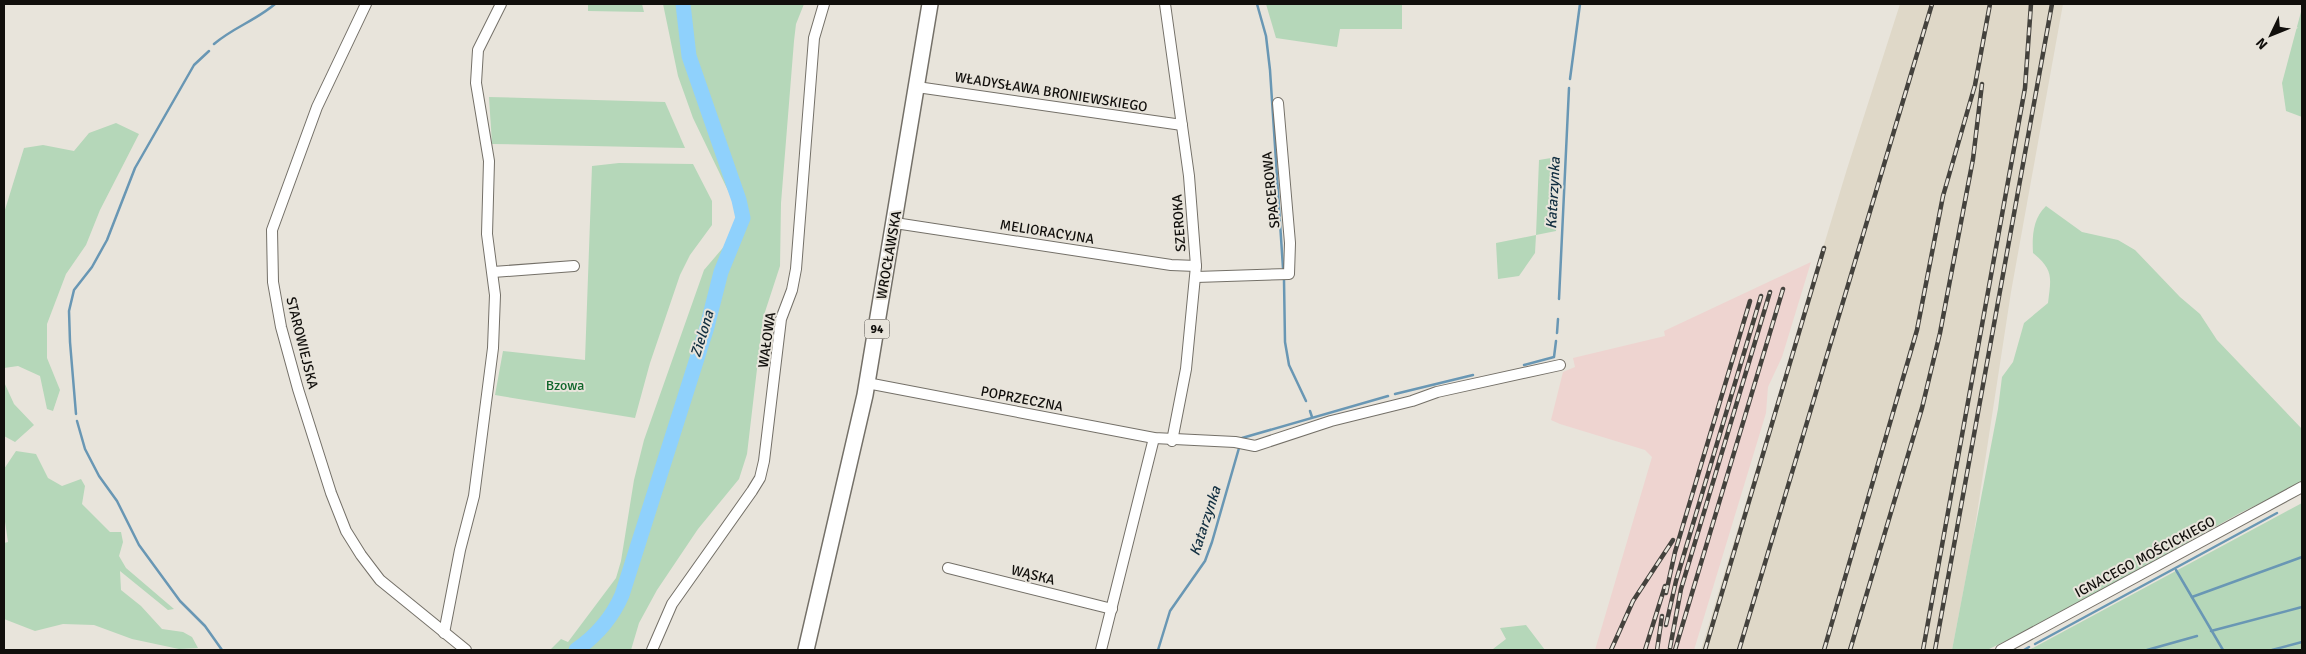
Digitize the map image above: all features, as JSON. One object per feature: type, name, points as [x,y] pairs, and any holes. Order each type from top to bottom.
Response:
[{"type":"main road","name":"WROCŁAWSKA","points":[[806,650],[867,383],[930,4]]},
{"type":"street","name":"STAROWIEJSKA","points":[[366,4],[317,107],[272,230],[273,282],[280,327],[298,389],[330,493],[346,531],[380,580],[466,650]]},
{"type":"street","points":[[444,633],[460,550],[474,496],[493,348],[495,295],[487,234],[489,161],[478,102],[477,60],[481,41],[501,4]]},
{"type":"street","name":"WAŁOWA","points":[[652,650],[672,604],[760,478],[764,461],[781,319],[796,269],[814,38],[824,4]]},
{"type":"street","name":"SZEROKA","points":[[1165,4],[1190,190],[1196,266],[1186,369],[1172,440]]},
{"type":"street","name":"WŁADYSŁAWA BRONIEWSKIEGO","points":[[917,87],[1182,125]]},
{"type":"street","name":"SPACEROWA","points":[[1196,277],[1289,274],[1290,242],[1278,103]]},
{"type":"street","name":"MELIORACYJNA","points":[[894,223],[1171,266],[1196,266]]},
{"type":"street","points":[[493,272],[574,266]]},
{"type":"street","name":"POPRZECZNA","points":[[867,383],[1154,438],[1235,442],[1255,446],[1331,421],[1438,392],[1560,365]]},
{"type":"street","points":[[1101,650],[1154,438]]},
{"type":"street","name":"IGNACEGO MOŚCICKIEGO","points":[[2001,650],[2302,487]]},
{"type":"street","name":"WĄSKA","points":[[948,568],[1112,609]]},
{"type":"shaded area","points":[[1900,4],[2063,4],[2011,292],[1972,546],[1952,650],[1701,650],[1847,169]]},
{"type":"shaded area","points":[[1811,262],[1782,357],[1768,387],[1766,413],[1694,650],[1595,650],[1652,457],[1645,450],[1551,420],[1563,372],[1575,367],[1573,358],[1665,336],[1664,331]]},
{"type":"green space","points":[[588,4],[642,4],[644,12],[588,11]]},
{"type":"green space","points":[[663,4],[804,4],[796,24],[794,41],[781,203],[780,266],[763,318],[747,454],[739,479],[698,529],[657,590],[639,623],[631,650],[550,650],[561,639],[568,642],[616,578],[621,561],[634,480],[644,440],[704,270],[727,243],[733,232],[736,216],[733,201],[693,118],[678,76]]},
{"type":"green space","points":[[1266,4],[1402,4],[1402,29],[1340,29],[1337,47],[1276,38]]},
{"type":"green space","points":[[2302,8],[2302,117],[2286,111],[2282,83]]},
{"type":"green space","points":[[489,97],[665,102],[685,148],[492,144]]},
{"type":"green space","points":[[116,123],[139,134],[100,210],[86,245],[66,274],[47,324],[47,358],[60,390],[53,411],[47,409],[40,376],[18,366],[4,368],[4,213],[24,148],[43,145],[74,151],[89,133]]},
{"type":"green space","points":[[1557,157],[1560,175],[1556,231],[1536,235],[1539,160]]},
{"type":"green space","name":"Bzowa","points":[[619,163],[693,164],[712,201],[712,225],[690,255],[680,275],[650,363],[635,418],[495,395],[503,351],[585,360],[592,166]]},
{"type":"green space","points":[[2046,206],[2082,232],[2118,240],[2135,250],[2180,297],[2200,314],[2217,340],[2302,429],[2302,483],[2240,513],[2041,624],[1987,650],[1952,650],[1998,409],[2002,377],[2013,362],[2024,323],[2048,303],[2050,275],[2045,264],[2033,253],[2033,234],[2036,222]]},
{"type":"green space","points":[[1536,235],[1535,253],[1519,276],[1498,279],[1496,243]]},
{"type":"green space","points":[[4,382],[14,404],[34,425],[15,442],[4,436]]},
{"type":"green space","points":[[16,451],[36,454],[48,478],[62,486],[81,479],[85,486],[82,504],[110,532],[121,532],[123,542],[119,556],[126,568],[174,609],[168,610],[120,571],[121,590],[141,606],[162,629],[183,632],[192,637],[198,648],[179,649],[132,639],[94,625],[63,624],[35,631],[4,619],[4,543],[8,542],[4,515],[4,469]]},
{"type":"green space","points":[[2302,503],[2302,650],[2029,650]]},
{"type":"green space","points":[[1526,625],[1545,650],[1471,650],[1493,649],[1506,639],[1500,628]]},
{"type":"waterway","points":[[214,44],[275,4]]},
{"type":"waterway","name":"Zielona","points":[[576,650],[603,626],[622,595],[707,327],[721,272],[743,218],[739,200],[689,56],[683,4]]},
{"type":"waterway","points":[[1257,4],[1266,36],[1270,70],[1283,268]]},
{"type":"waterway","name":"Katarzynka","points":[[1570,79],[1580,4]]},
{"type":"waterway","points":[[76,414],[69,311],[74,290],[92,267],[107,240],[135,168],[194,65],[209,51]]},
{"type":"waterway","name":"Katarzynka","points":[[1559,299],[1569,88]]},
{"type":"waterway","points":[[1284,280],[1285,342],[1289,365],[1306,401]]},
{"type":"waterway","name":"Katarzynka","points":[[1557,333],[1558,319]]},
{"type":"waterway","name":"Katarzynka","points":[[1524,365],[1554,357],[1556,341]]},
{"type":"waterway","name":"Katarzynka","points":[[1395,394],[1473,375]]},
{"type":"waterway","name":"Katarzynka","points":[[1242,438],[1388,396]]},
{"type":"waterway","name":"Katarzynka","points":[[1310,411],[1312,417]]},
{"type":"waterway","points":[[77,421],[85,449],[99,476],[117,501],[139,545],[180,601],[205,626],[222,650]]},
{"type":"waterway","name":"Katarzynka","points":[[1158,650],[1170,611],[1205,561],[1239,448]]},
{"type":"waterway","points":[[2035,644],[2277,513]]},
{"type":"waterway","points":[[2192,597],[2302,557]]},
{"type":"waterway","points":[[2176,570],[2223,650]]},
{"type":"waterway","points":[[2211,631],[2302,607]]},
{"type":"waterway","points":[[2147,650],[2197,636]]},
{"type":"waterway","points":[[2272,650],[2302,642]]},
{"type":"waterway","points":[[2024,650],[2029,647]]},
{"type":"railway","points":[[1739,650],[1932,4]]},
{"type":"railway","points":[[1824,650],[1917,330],[1943,196],[1975,85],[1990,4]]},
{"type":"railway","points":[[1923,650],[2025,88],[2031,4]]},
{"type":"railway","points":[[1935,650],[2052,4]]},
{"type":"railway","points":[[1850,650],[1922,408],[1940,333],[1973,159],[1982,84]]},
{"type":"railway","points":[[1705,650],[1824,248]]},
{"type":"railway","points":[[1675,650],[1783,289]]},
{"type":"railway","points":[[1670,648],[1681,589],[1770,292]]},
{"type":"railway","points":[[1666,625],[1676,581],[1761,296]]},
{"type":"railway","points":[[1666,593],[1675,552],[1750,301]]},
{"type":"railway","points":[[1611,650],[1633,601],[1673,540]]},
{"type":"railway","points":[[1645,650],[1665,586]]},
{"type":"railway","points":[[1657,650],[1662,616]]}]
